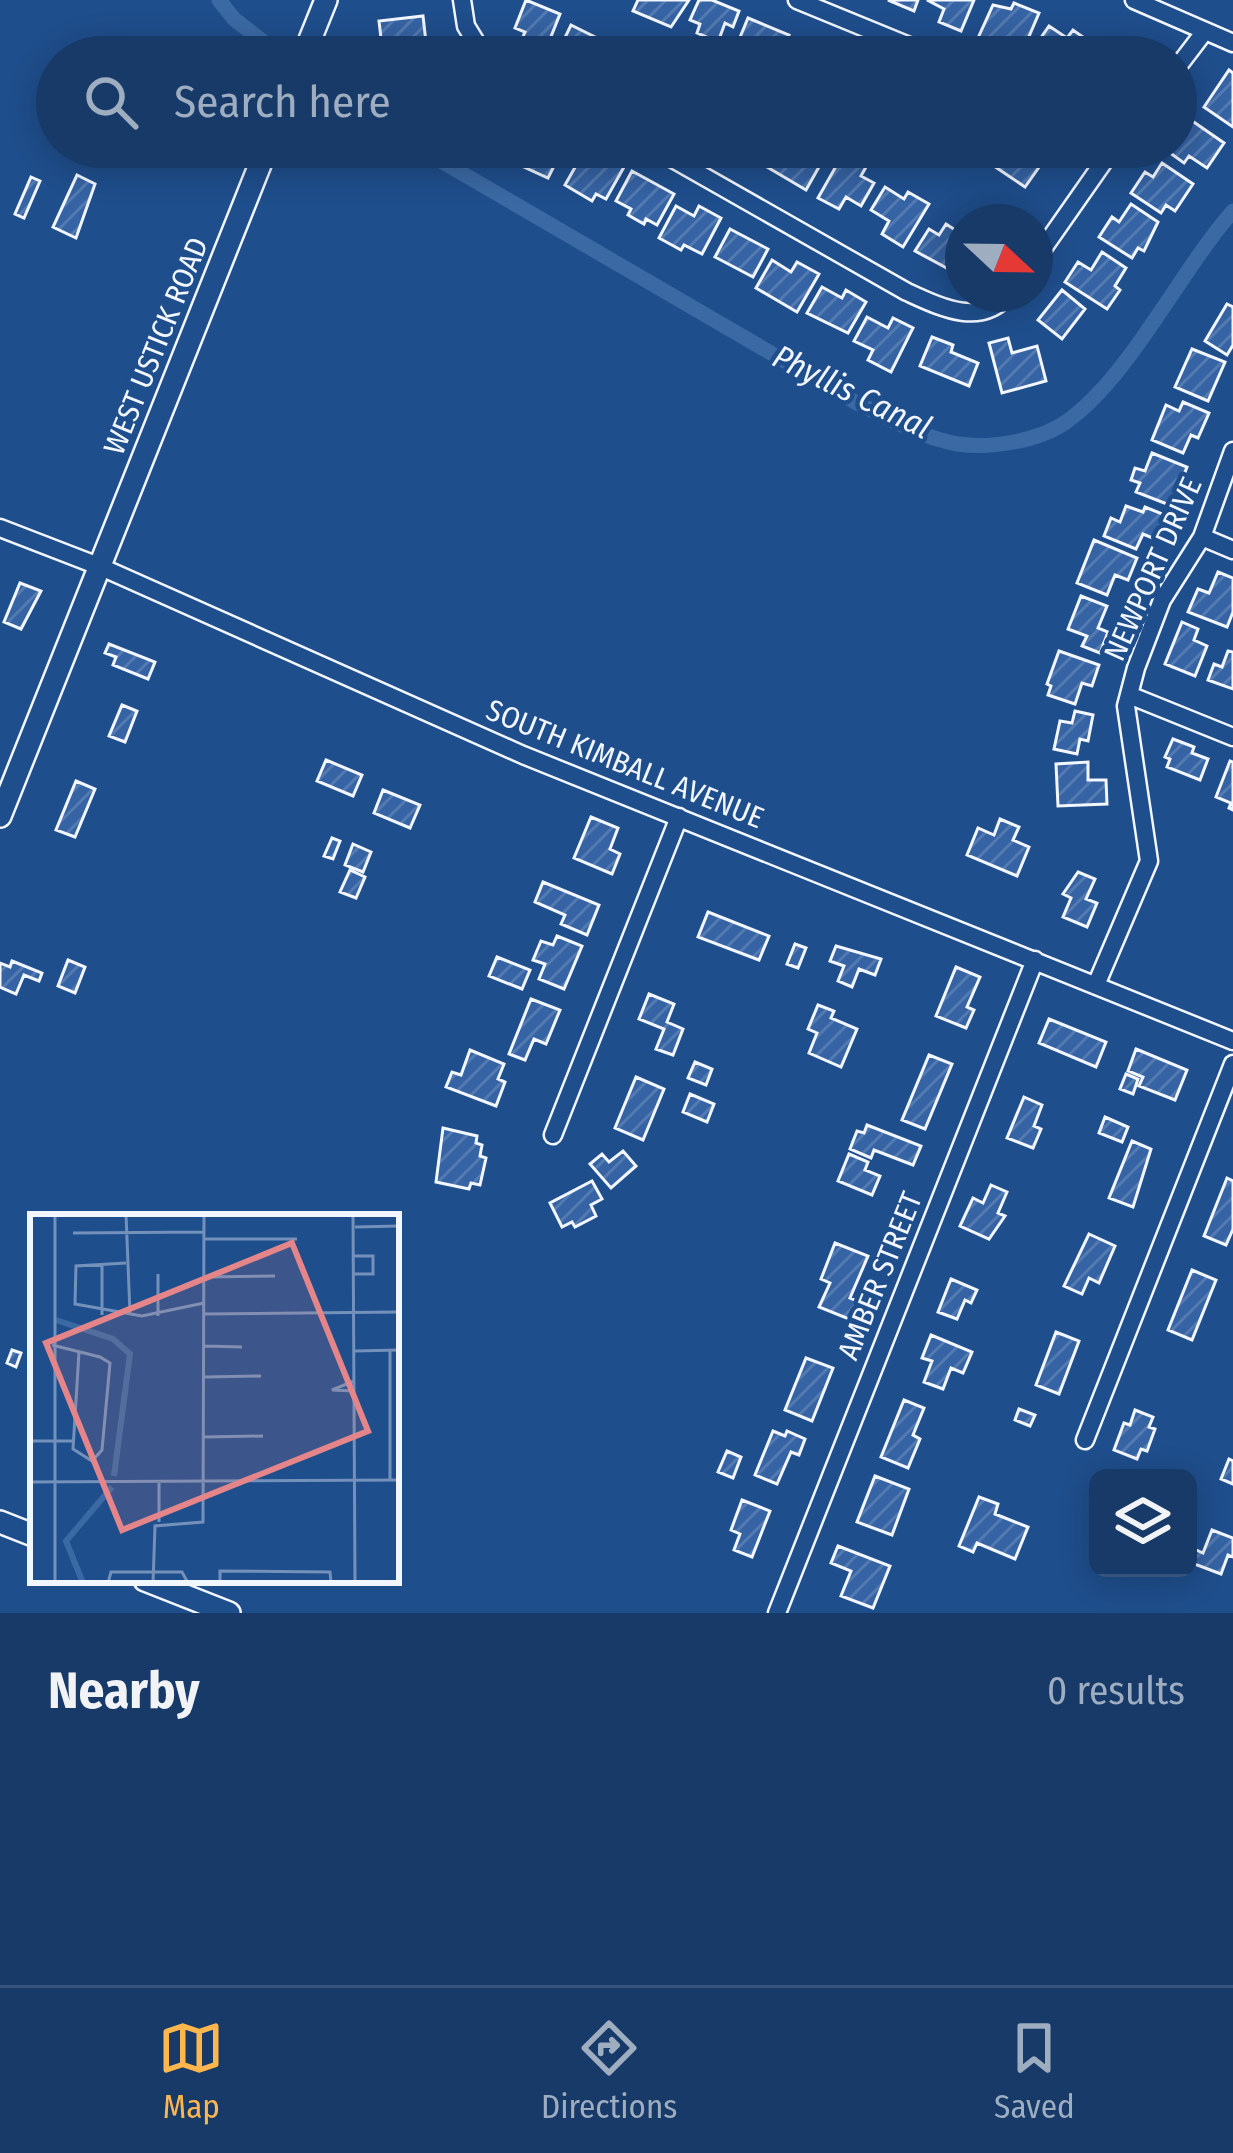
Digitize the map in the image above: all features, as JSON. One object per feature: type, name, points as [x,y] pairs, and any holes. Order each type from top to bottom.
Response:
[{"type":"main road","points":[[311,36],[326,0]]},
{"type":"main road","name":"WEST USTICK ROAD","points":[[0,816],[259,168]]},
{"type":"main road","points":[[0,1522],[30,1534]]},
{"type":"main road","points":[[154,1583],[229,1613]]},
{"type":"street","points":[[462,0],[472,36]]},
{"type":"street","points":[[796,0],[884,36]]},
{"type":"street","points":[[1135,0],[1233,44]]},
{"type":"street","points":[[1197,41],[1205,31]]},
{"type":"street","points":[[689,168],[945,310]]},
{"type":"street","points":[[1053,234],[1098,168]]},
{"type":"street","name":"NEWPORT DRIVE","points":[[1096,985],[1149,862],[1126,706],[1162,600],[1202,537],[1233,451]]},
{"type":"street","name":"SOUTH KIMBALL AVENUE","points":[[0,528],[101,567],[524,755],[1233,1041]]},
{"type":"street","points":[[1202,537],[1233,550]]},
{"type":"street","points":[[1129,695],[1233,737]]},
{"type":"street","points":[[553,1136],[680,817]]},
{"type":"street","name":"AMBER STREET","points":[[777,1613],[1035,960]]},
{"type":"street","points":[[1085,1440],[1233,1064]]},
{"type":"building","points":[[526,0],[560,14],[551,36],[523,36],[525,32],[515,28]]},
{"type":"building","points":[[638,0],[689,0],[671,27],[633,11]]},
{"type":"building","points":[[699,0],[739,11],[733,27],[725,23],[720,36],[697,33],[700,24],[690,20]]},
{"type":"building","points":[[888,0],[918,0],[914,11]]},
{"type":"building","points":[[927,0],[974,0],[961,31],[939,22],[944,9]]},
{"type":"building","points":[[1014,3],[1039,13],[1029,36],[979,36],[993,5],[1011,9]]},
{"type":"building","points":[[423,16],[425,36],[381,36],[379,21]]},
{"type":"building","points":[[748,18],[789,35],[789,36],[741,36]]},
{"type":"building","points":[[571,25],[593,36],[566,36]]},
{"type":"building","points":[[1049,26],[1064,36],[1042,36]]},
{"type":"building","points":[[1229,70],[1233,73],[1233,127],[1204,107]]},
{"type":"building","points":[[1197,124],[1224,143],[1207,168],[1197,161]]},
{"type":"building","points":[[526,168],[553,168],[548,178]]},
{"type":"building","points":[[575,168],[623,168],[606,199],[596,194],[592,201],[565,185]]},
{"type":"building","points":[[769,168],[818,168],[806,190]]},
{"type":"building","points":[[835,168],[865,168],[861,176],[874,183],[861,206],[846,197],[839,209],[818,198]]},
{"type":"building","points":[[997,168],[1038,168],[1025,187]]},
{"type":"building","points":[[1159,168],[1169,168],[1193,184],[1175,211],[1166,205],[1161,213],[1131,193],[1145,172],[1153,177]]},
{"type":"building","points":[[632,171],[674,194],[657,225],[628,215],[631,209],[616,201]]},
{"type":"building","points":[[77,175],[95,184],[76,238],[53,227]]},
{"type":"building","points":[[31,177],[40,181],[24,218],[15,214]]},
{"type":"building","points":[[885,187],[904,199],[908,192],[929,204],[903,247],[882,234],[889,221],[871,210]]},
{"type":"building","points":[[1131,204],[1158,222],[1144,251],[1138,248],[1132,258],[1099,237],[1112,217],[1119,222]]},
{"type":"building","points":[[676,206],[694,216],[699,206],[721,218],[702,254],[659,238]]},
{"type":"building","points":[[945,226],[945,267],[915,251],[929,229],[939,235]]},
{"type":"building","points":[[730,229],[768,249],[753,277],[715,257]]},
{"type":"building","points":[[1102,252],[1126,268],[1115,286],[1120,290],[1107,309],[1065,282],[1078,262],[1091,270]]},
{"type":"building","points":[[772,260],[791,272],[797,262],[819,274],[797,312],[756,288]]},
{"type":"building","points":[[822,287],[842,298],[846,290],[866,302],[848,333],[807,313]]},
{"type":"building","points":[[1062,290],[1085,309],[1062,339],[1038,320],[1044,312],[1053,312],[1053,301]]},
{"type":"building","points":[[1227,304],[1233,307],[1233,345],[1227,355],[1205,341]]},
{"type":"building","points":[[867,317],[888,328],[893,318],[913,328],[891,372],[868,360],[873,350],[854,341]]},
{"type":"building","points":[[932,337],[953,345],[951,352],[978,363],[969,386],[920,366]]},
{"type":"building","points":[[1008,338],[1012,353],[1037,346],[1046,381],[1002,393],[989,343]]},
{"type":"building","points":[[1192,349],[1225,362],[1208,401],[1175,387]]},
{"type":"building","points":[[1183,402],[1209,413],[1198,438],[1191,435],[1183,453],[1152,440],[1166,405],[1179,411]]},
{"type":"building","points":[[1152,453],[1187,467],[1172,506],[1136,492],[1140,483],[1131,480],[1135,468],[1145,471]]},
{"type":"building","points":[[1126,506],[1165,515],[1155,539],[1143,534],[1136,549],[1104,536],[1111,518],[1120,522]]},
{"type":"building","points":[[1094,540],[1137,558],[1128,580],[1115,575],[1107,595],[1077,583]]},
{"type":"building","points":[[1218,572],[1233,578],[1233,612],[1227,627],[1188,612],[1198,589],[1209,593]]},
{"type":"building","points":[[20,583],[41,591],[21,629],[4,622]]},
{"type":"building","points":[[1081,596],[1107,606],[1098,628],[1108,632],[1100,653],[1082,646],[1087,636],[1068,629]]},
{"type":"building","points":[[1182,622],[1198,629],[1194,640],[1207,646],[1195,676],[1165,664]]},
{"type":"building","points":[[109,644],[155,662],[148,679],[113,665],[116,657],[105,653]]},
{"type":"building","points":[[1059,651],[1099,665],[1092,686],[1082,683],[1075,704],[1048,695],[1051,686],[1047,684]]},
{"type":"building","points":[[1228,651],[1233,652],[1233,689],[1208,680],[1214,664],[1222,667]]},
{"type":"building","points":[[122,705],[137,711],[125,742],[109,736]]},
{"type":"building","points":[[1075,711],[1093,715],[1088,741],[1080,739],[1077,754],[1054,749],[1060,721],[1072,723]]},
{"type":"building","points":[[1173,739],[1208,759],[1200,780],[1167,767],[1170,759],[1165,757]]},
{"type":"building","points":[[326,760],[362,775],[353,796],[317,781]]},
{"type":"building","points":[[1230,761],[1233,810],[1231,803],[1216,797]]},
{"type":"building","points":[[1088,762],[1088,780],[1106,780],[1107,804],[1058,806],[1056,764]]},
{"type":"building","points":[[76,781],[95,789],[75,837],[56,830]]},
{"type":"building","points":[[383,790],[420,805],[410,828],[374,813]]},
{"type":"building","points":[[591,817],[618,828],[610,849],[620,854],[612,874],[574,858]]},
{"type":"building","points":[[1000,819],[1019,827],[1013,840],[1029,847],[1017,876],[967,855],[978,828],[994,835]]},
{"type":"building","points":[[332,838],[340,841],[333,859],[324,856]]},
{"type":"building","points":[[353,844],[371,852],[363,872],[345,865]]},
{"type":"building","points":[[350,870],[365,877],[356,898],[340,892]]},
{"type":"building","points":[[1078,872],[1095,879],[1086,899],[1097,903],[1087,927],[1063,917],[1071,898],[1063,894]]},
{"type":"building","points":[[543,882],[599,905],[587,935],[561,924],[565,915],[535,902]]},
{"type":"building","points":[[708,912],[769,936],[759,960],[698,937]]},
{"type":"building","points":[[557,936],[582,946],[564,989],[539,979],[545,964],[533,960],[541,941],[553,945]]},
{"type":"building","points":[[795,944],[806,948],[798,968],[787,964]]},
{"type":"building","points":[[836,946],[881,959],[875,975],[859,969],[852,987],[838,981],[844,966],[830,961]]},
{"type":"building","points":[[497,957],[530,970],[522,989],[489,976]]},
{"type":"building","points":[[68,960],[85,967],[75,993],[58,986]]},
{"type":"building","points":[[12,961],[42,973],[39,981],[24,975],[16,994],[0,987],[0,963],[10,967]]},
{"type":"building","points":[[956,967],[980,977],[967,1007],[974,1010],[966,1028],[936,1016]]},
{"type":"building","points":[[649,994],[674,1004],[667,1022],[683,1029],[673,1055],[656,1049],[664,1029],[639,1019]]},
{"type":"building","points":[[531,999],[560,1010],[546,1044],[534,1039],[525,1060],[509,1054]]},
{"type":"building","points":[[818,1005],[834,1011],[831,1018],[857,1029],[841,1067],[809,1053],[817,1033],[808,1029]]},
{"type":"building","points":[[1049,1019],[1106,1042],[1096,1067],[1039,1043]]},
{"type":"building","points":[[1136,1049],[1187,1070],[1175,1100],[1139,1086],[1143,1077],[1128,1071]]},
{"type":"building","points":[[470,1050],[504,1064],[498,1079],[505,1082],[496,1106],[446,1087],[452,1072],[461,1075]]},
{"type":"building","points":[[929,1055],[952,1064],[925,1129],[902,1120]]},
{"type":"building","points":[[695,1062],[712,1069],[706,1085],[688,1078]]},
{"type":"building","points":[[1126,1074],[1138,1079],[1133,1094],[1120,1089]]},
{"type":"building","points":[[636,1077],[664,1089],[643,1140],[615,1128]]},
{"type":"building","points":[[690,1094],[714,1104],[707,1122],[683,1112]]},
{"type":"building","points":[[1024,1097],[1042,1105],[1034,1126],[1041,1129],[1033,1148],[1007,1138]]},
{"type":"building","points":[[1105,1117],[1128,1127],[1122,1142],[1099,1133]]},
{"type":"building","points":[[867,1125],[921,1146],[913,1165],[874,1150],[871,1158],[850,1149],[857,1131],[864,1133]]},
{"type":"building","points":[[443,1128],[477,1136],[476,1143],[482,1145],[480,1156],[486,1158],[480,1185],[471,1183],[469,1189],[436,1182]]},
{"type":"building","points":[[1132,1141],[1151,1149],[1133,1207],[1109,1198]]},
{"type":"building","points":[[623,1151],[636,1166],[611,1188],[590,1164],[602,1154],[609,1162]]},
{"type":"building","points":[[849,1154],[868,1162],[865,1170],[880,1176],[872,1195],[838,1181]]},
{"type":"building","points":[[1227,1178],[1233,1181],[1233,1229],[1226,1245],[1204,1236]]},
{"type":"building","points":[[592,1181],[602,1199],[591,1205],[596,1216],[575,1227],[572,1222],[562,1227],[550,1203]]},
{"type":"building","points":[[991,1185],[1007,1192],[998,1213],[1005,1216],[989,1239],[960,1226],[973,1198],[983,1203]]},
{"type":"building","points":[[1089,1234],[1115,1246],[1099,1283],[1089,1278],[1082,1294],[1064,1286]]},
{"type":"building","points":[[835,1243],[868,1256],[850,1298],[871,1307],[864,1325],[819,1307],[830,1283],[821,1279]]},
{"type":"building","points":[[1192,1270],[1216,1280],[1192,1340],[1168,1330]]},
{"type":"building","points":[[951,1279],[977,1290],[971,1303],[965,1300],[957,1319],[938,1312]]},
{"type":"building","points":[[1056,1332],[1079,1341],[1059,1394],[1036,1385]]},
{"type":"building","points":[[931,1335],[972,1352],[963,1373],[951,1368],[943,1389],[924,1382],[932,1361],[922,1358]]},
{"type":"building","points":[[12,1350],[21,1353],[16,1367],[7,1363]]},
{"type":"building","points":[[806,1358],[833,1368],[812,1421],[785,1410]]},
{"type":"building","points":[[904,1400],[924,1408],[913,1435],[920,1439],[908,1468],[881,1457]]},
{"type":"building","points":[[1019,1409],[1035,1415],[1030,1426],[1015,1420]]},
{"type":"building","points":[[1135,1410],[1153,1417],[1149,1427],[1155,1429],[1147,1451],[1141,1449],[1137,1459],[1114,1450],[1124,1423],[1130,1425]]},
{"type":"building","points":[[773,1431],[805,1439],[799,1455],[791,1452],[777,1484],[755,1475]]},
{"type":"building","points":[[727,1451],[741,1457],[733,1478],[718,1472]]},
{"type":"building","points":[[1229,1459],[1233,1461],[1233,1484],[1221,1479]]},
{"type":"building","points":[[875,1476],[909,1489],[892,1535],[857,1522]]},
{"type":"building","points":[[979,1497],[998,1504],[995,1514],[1028,1527],[1015,1559],[977,1543],[973,1552],[959,1546]]},
{"type":"building","points":[[742,1500],[770,1511],[752,1557],[734,1550],[740,1534],[731,1530]]},
{"type":"building","points":[[1212,1530],[1233,1538],[1233,1557],[1228,1555],[1221,1574],[1197,1565],[1197,1550],[1203,1553]]},
{"type":"building","points":[[838,1546],[890,1566],[873,1608],[841,1596],[851,1571],[831,1563]]},
{"type":"waterway","name":"Phyllis Canal","points":[[219,0],[256,36]]},
{"type":"waterway","name":"Phyllis Canal","points":[[453,168],[855,402],[918,432],[971,445],[1014,442],[1042,434],[1089,403],[1133,352],[1233,211]]}]
